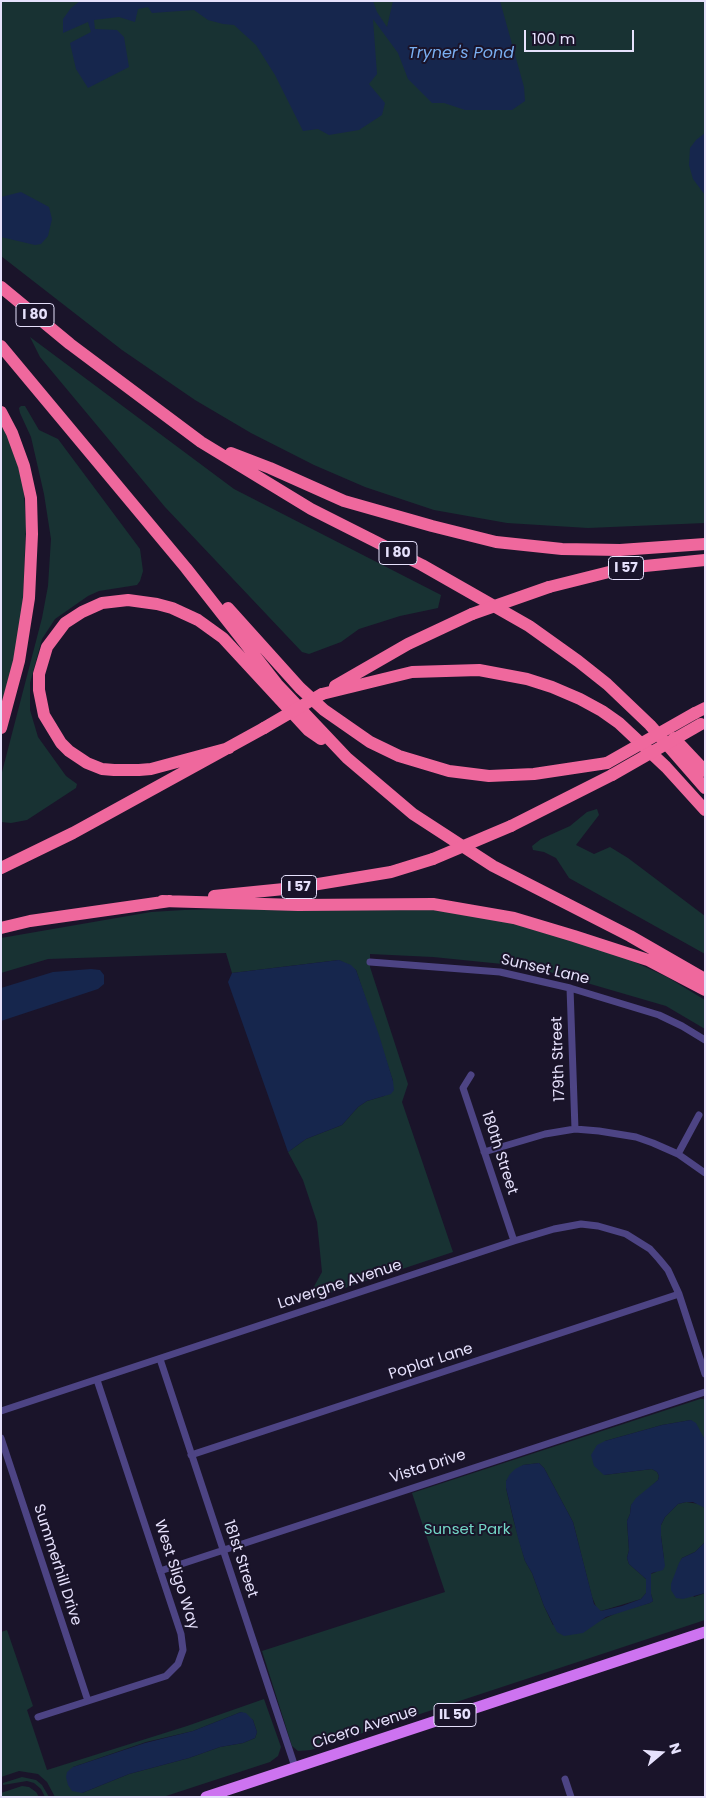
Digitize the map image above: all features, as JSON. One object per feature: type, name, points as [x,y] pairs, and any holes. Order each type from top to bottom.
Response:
[{"type":"highway","name":"I 80","points":[[1,287],[70,344],[201,442],[311,508],[422,565],[529,626],[607,684],[650,725],[705,788]]},
{"type":"highway","points":[[1,346],[186,568],[277,684],[347,758]]},
{"type":"highway","points":[[1,412],[12,433],[24,466],[31,498],[32,534],[28,598],[19,662],[1,728]]},
{"type":"highway","points":[[201,442],[270,468],[344,501],[496,542],[562,548],[620,550],[705,544]]},
{"type":"highway","name":"I 57","points":[[356,681],[408,644],[472,614],[549,587],[625,568],[705,560]]},
{"type":"highway","points":[[186,568],[209,588],[300,688],[324,710],[370,742],[399,756],[449,771],[489,776],[610,769],[701,716]]},
{"type":"highway","points":[[228,748],[151,769],[102,769],[87,762],[69,751],[61,743],[44,715],[39,690],[39,674],[47,647],[65,624],[82,612],[102,603],[128,600],[158,604],[198,620],[223,638],[308,730],[347,758],[413,814],[493,866],[630,936],[705,979]]},
{"type":"highway","points":[[1,868],[74,833],[322,694],[356,681],[412,672],[479,670],[527,679],[552,687],[602,711],[619,723],[666,767],[705,810]]},
{"type":"highway","points":[[607,684],[638,702],[705,771]]},
{"type":"highway","name":"I 57","points":[[1,928],[30,921],[162,901],[294,888],[390,872],[433,860],[511,826],[610,769]]},
{"type":"highway","points":[[162,901],[298,905],[433,904],[514,918],[574,936],[648,960],[705,990]]},
{"type":"main road","name":"Cicero Avenue","points":[[212,1796],[705,1632]]},
{"type":"street","name":"Sunset Lane","points":[[370,962],[500,972],[570,988],[659,1015],[705,1040]]},
{"type":"street","name":"179th Street","points":[[570,988],[575,1130]]},
{"type":"street","name":"180th Street","points":[[471,1075],[463,1088],[514,1241]]},
{"type":"street","points":[[678,1154],[699,1115]]},
{"type":"street","points":[[484,1152],[532,1136],[575,1130],[610,1132],[636,1137],[678,1154],[705,1174]]},
{"type":"street","name":"Lavergne Avenue","points":[[1,1411],[514,1241],[569,1225],[590,1225],[614,1229],[626,1234],[650,1250],[659,1259],[673,1279],[679,1294]]},
{"type":"street","points":[[679,1294],[705,1374]]},
{"type":"street","name":"Poplar Lane","points":[[191,1455],[679,1294]]},
{"type":"street","name":"181st Street","points":[[160,1359],[295,1767]]},
{"type":"street","name":"West Sligo Way","points":[[38,1717],[162,1677],[170,1673],[178,1664],[182,1655],[183,1640],[98,1380]]},
{"type":"street","name":"Vista Drive","points":[[160,1571],[705,1392]]},
{"type":"street","name":"Summerhill Drive","points":[[1,1438],[88,1701]]},
{"type":"street","points":[[565,1778],[571,1797]]},
{"type":"green space","points":[[1,1],[705,1],[705,523],[588,528],[507,523],[434,510],[365,487],[314,465],[251,433],[195,400],[122,350],[1,256]]},
{"type":"green space","points":[[30,337],[234,489],[441,595],[438,608],[400,616],[359,629],[341,642],[309,654],[302,652],[165,507],[40,357]]},
{"type":"green space","points":[[25,406],[39,430],[58,439],[140,549],[143,571],[137,585],[99,591],[88,596],[55,619],[42,639],[30,683],[30,710],[38,737],[66,776],[77,784],[76,788],[27,820],[11,823],[1,822],[1,776],[42,618],[48,586],[51,539],[44,494],[31,437],[20,413],[19,408]]},
{"type":"green space","points":[[1,423],[10,441],[23,481],[26,525],[22,623],[1,705]]},
{"type":"green space","points":[[597,809],[599,815],[576,845],[594,854],[610,847],[628,858],[705,916],[705,954],[569,878],[556,858],[544,852],[533,850],[532,846],[541,839],[570,826],[587,812]]},
{"type":"green space","points":[[284,907],[434,908],[519,922],[626,958],[667,977],[705,1000],[705,1029],[666,1006],[532,967],[433,957],[370,954],[370,967],[408,1084],[402,1102],[453,1252],[306,1301],[322,1272],[317,1222],[303,1180],[288,1152],[306,1139],[342,1125],[358,1107],[367,1101],[384,1096],[393,1081],[356,970],[339,960],[232,973],[226,953],[48,959],[1,973],[1,938],[151,912]]},
{"type":"green space","name":"Sunset Park","points":[[700,1399],[705,1399],[705,1440],[691,1420],[662,1425],[605,1441],[604,1475],[652,1469],[659,1476],[658,1480],[631,1505],[627,1521],[629,1550],[627,1558],[629,1564],[646,1579],[646,1593],[641,1599],[601,1611],[597,1609],[592,1597],[573,1522],[544,1468],[539,1463],[523,1465],[506,1481],[506,1488],[525,1561],[532,1573],[553,1625],[599,1621],[621,1611],[653,1601],[651,1574],[656,1572],[664,1559],[661,1525],[665,1517],[678,1504],[686,1502],[699,1504],[705,1508],[705,1542],[695,1552],[682,1558],[676,1572],[694,1597],[705,1593],[705,1620],[311,1750],[298,1751],[292,1746],[262,1651],[445,1592],[412,1493]]},
{"type":"green space","points":[[7,1630],[33,1706],[27,1710],[47,1770],[187,1726],[264,1699],[281,1747],[278,1756],[270,1762],[163,1797],[55,1797],[47,1782],[38,1774],[19,1771],[1,1777],[1,1632]],"holes":[[[241,1712],[253,1720],[257,1732],[255,1738],[243,1743],[220,1747],[189,1758],[129,1774],[82,1793],[73,1767],[146,1742],[193,1731]]]},
{"type":"green space","points":[[22,1777],[36,1780],[42,1785],[49,1797],[45,1797],[41,1789],[34,1783],[27,1781],[3,1785],[3,1783]]},
{"type":"green space","points":[[22,1786],[29,1787],[39,1797],[1,1797],[1,1793]]},
{"type":"water","name":"Tryner's Pond","points":[[80,1],[373,1],[377,12],[387,27],[393,1],[500,1],[524,87],[525,101],[512,110],[465,110],[444,103],[432,103],[408,79],[398,53],[373,19],[377,74],[369,84],[385,103],[382,115],[359,130],[329,135],[318,129],[303,131],[275,75],[256,45],[234,25],[208,20],[194,10],[152,13],[148,7],[138,9],[135,22],[119,17],[94,20],[95,29],[117,30],[124,37],[129,67],[88,88],[76,69],[70,43],[91,32],[88,22],[63,33],[63,19],[71,8]]},
{"type":"water","points":[[705,133],[705,195],[693,179],[689,165],[690,148]]},
{"type":"water","points":[[21,192],[49,207],[52,219],[48,236],[41,244],[35,245],[1,237],[1,197]]},
{"type":"water","points":[[339,960],[351,965],[356,970],[379,1035],[394,1090],[391,1094],[367,1101],[358,1107],[342,1125],[306,1139],[288,1152],[228,982],[232,973]]},
{"type":"water","points":[[100,970],[104,975],[104,984],[98,989],[1,1021],[1,988],[53,972]]},
{"type":"water","points":[[691,1420],[696,1423],[705,1440],[705,1508],[693,1502],[686,1502],[678,1504],[665,1517],[661,1525],[661,1536],[665,1566],[663,1570],[651,1574],[653,1601],[606,1617],[583,1633],[564,1636],[557,1632],[525,1561],[518,1538],[506,1488],[506,1481],[510,1474],[523,1465],[539,1463],[544,1468],[573,1522],[594,1604],[601,1611],[622,1606],[641,1599],[646,1593],[646,1579],[629,1564],[627,1558],[629,1550],[627,1521],[631,1505],[636,1498],[658,1480],[659,1476],[652,1469],[604,1475],[594,1466],[591,1455],[597,1445],[605,1441],[662,1425]]},
{"type":"water","points":[[705,1542],[705,1593],[683,1599],[676,1598],[671,1590],[671,1584],[679,1563],[682,1558],[695,1552]]},
{"type":"water","points":[[241,1712],[246,1713],[253,1720],[257,1732],[255,1738],[243,1743],[220,1747],[189,1758],[129,1774],[82,1793],[72,1791],[68,1785],[67,1772],[73,1767],[145,1743],[193,1731]]}]
